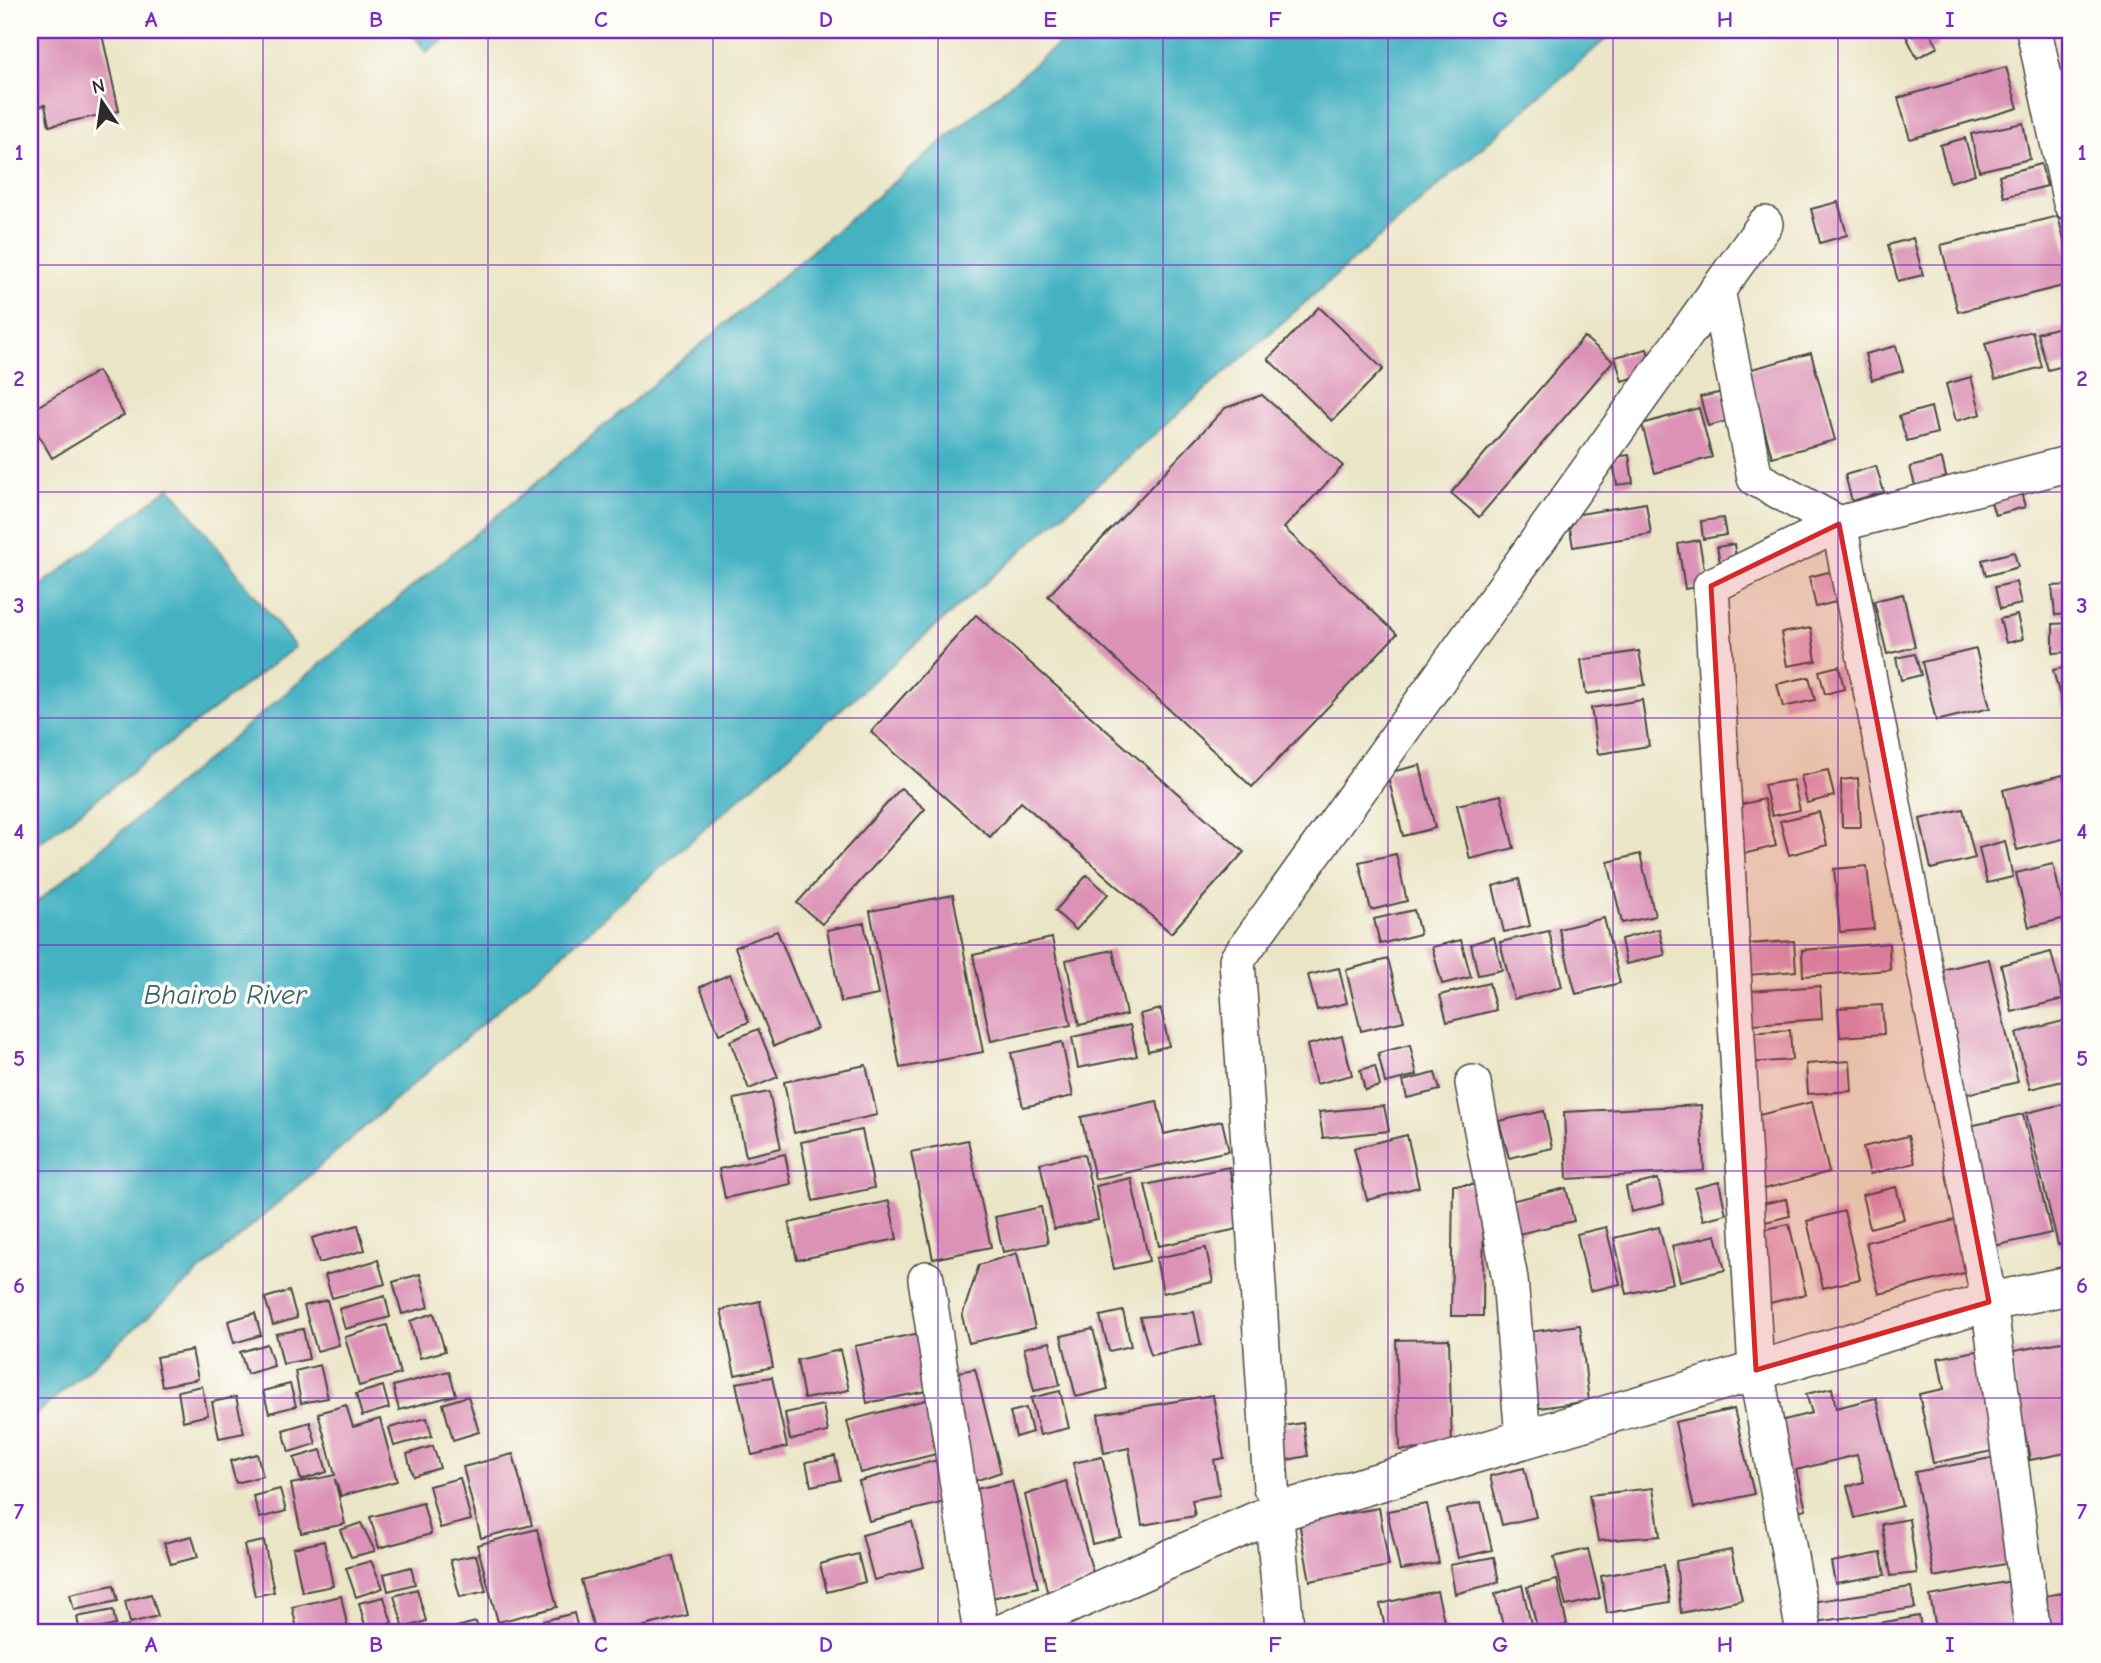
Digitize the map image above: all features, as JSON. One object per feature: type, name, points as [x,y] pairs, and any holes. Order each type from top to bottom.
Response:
[{"type":"street","points":[[2034,30],[2071,203]]},
{"type":"street","points":[[1284,1633],[1272,1500],[1237,960],[1765,224]]},
{"type":"street","points":[[1717,290],[1755,478],[1839,524]]},
{"type":"street","points":[[1804,1633],[1756,1370],[1711,586],[1839,524],[2071,463]]},
{"type":"street","points":[[1839,524],[1989,1302],[2033,1633]]},
{"type":"street","points":[[1474,1083],[1510,1279],[1522,1438]]},
{"type":"street","points":[[926,1279],[981,1633]]},
{"type":"street","points":[[1003,1633],[1272,1500],[1522,1438],[1989,1302],[2071,1285]]},
{"type":"highlighted area","points":[[1839,524],[1989,1302],[1756,1370],[1711,586]]},
{"type":"water","points":[[410,30],[457,30],[426,52]]},
{"type":"water","name":"Bhairob River","points":[[1075,30],[1616,30],[30,1420],[30,908]]},
{"type":"water","points":[[170,487],[295,647],[30,850],[30,594]]},
{"type":"building","points":[[30,30],[101,30],[119,111],[49,126],[45,105],[30,108]]},
{"type":"building","points":[[1903,30],[1929,30],[1938,47],[1917,58]]},
{"type":"building","points":[[2006,67],[2018,108],[1910,139],[1898,98]]},
{"type":"building","points":[[2023,123],[2030,159],[1979,171],[1971,134]]},
{"type":"building","points":[[1965,138],[1975,174],[1950,182],[1940,145]]},
{"type":"building","points":[[2041,164],[2047,186],[2004,197],[1999,175]]},
{"type":"building","points":[[1838,202],[1847,235],[1820,243],[1811,209]]},
{"type":"building","points":[[2058,216],[2071,269],[2071,284],[1958,312],[1941,245]]},
{"type":"building","points":[[1913,238],[1923,275],[1898,281],[1888,245]]},
{"type":"building","points":[[1319,307],[1383,369],[1332,421],[1268,359]]},
{"type":"building","points":[[2071,324],[2071,364],[2048,370],[2037,333]]},
{"type":"building","points":[[2032,331],[2042,367],[1995,380],[1985,344]]},
{"type":"building","points":[[1584,337],[1613,361],[1479,517],[1451,493]]},
{"type":"building","points":[[1896,346],[1903,371],[1872,380],[1865,354]]},
{"type":"building","points":[[1647,349],[1654,372],[1622,381],[1615,357]]},
{"type":"building","points":[[1811,353],[1835,440],[1772,457],[1748,370]]},
{"type":"building","points":[[98,371],[124,415],[52,458],[30,420],[30,411]]},
{"type":"building","points":[[1971,377],[1981,414],[1956,421],[1946,384]]},
{"type":"building","points":[[1723,392],[1731,420],[1708,426],[1700,397]]},
{"type":"building","points":[[1262,395],[1343,466],[1284,528],[1397,634],[1252,787],[1048,596],[1225,408]]},
{"type":"building","points":[[1931,407],[1937,433],[1907,441],[1899,416]]},
{"type":"building","points":[[1699,408],[1712,457],[1655,473],[1642,424]]},
{"type":"building","points":[[1629,455],[1633,483],[1617,485],[1612,457]]},
{"type":"building","points":[[1942,459],[1948,485],[1917,493],[1910,467]]},
{"type":"building","points":[[1876,466],[1884,492],[1852,501],[1845,475]]},
{"type":"building","points":[[2018,481],[2025,507],[1995,515],[1987,489]]},
{"type":"building","points":[[1646,503],[1651,534],[1573,547],[1568,516]]},
{"type":"building","points":[[1723,518],[1726,535],[1703,539],[1701,521]]},
{"type":"building","points":[[1699,540],[1707,585],[1685,589],[1678,544]]},
{"type":"building","points":[[1734,544],[1737,566],[1721,568],[1717,547]]},
{"type":"building","points":[[2014,552],[2018,567],[1986,576],[1982,560]]},
{"type":"building","points":[[1836,570],[1843,600],[1816,607],[1809,577]]},
{"type":"building","points":[[2016,582],[2021,604],[2000,609],[1995,587]]},
{"type":"building","points":[[2071,585],[2071,614],[2055,615],[2052,586]]},
{"type":"building","points":[[1903,594],[1915,647],[1887,654],[1874,601]]},
{"type":"building","points":[[976,615],[1244,852],[1171,933],[1021,802],[990,837],[871,732]]},
{"type":"building","points":[[2017,615],[2023,639],[2006,643],[2000,619]]},
{"type":"building","points":[[2071,623],[2071,652],[2053,653],[2053,624]]},
{"type":"building","points":[[1811,628],[1816,661],[1787,666],[1781,633]]},
{"type":"building","points":[[1976,649],[1990,708],[1936,721],[1922,662]]},
{"type":"building","points":[[1639,651],[1645,685],[1586,694],[1581,660]]},
{"type":"building","points":[[1915,654],[1921,675],[1901,680],[1896,658]]},
{"type":"building","points":[[1839,666],[1844,689],[1825,694],[1819,671]]},
{"type":"building","points":[[2071,666],[2071,705],[2063,708],[2053,670]]},
{"type":"building","points":[[1809,677],[1815,700],[1783,707],[1777,684]]},
{"type":"building","points":[[1642,700],[1649,746],[1598,754],[1591,708]]},
{"type":"building","points":[[1420,765],[1435,828],[1403,836],[1387,773]]},
{"type":"building","points":[[1828,770],[1834,796],[1807,803],[1801,776]]},
{"type":"building","points":[[2063,775],[2071,807],[2071,837],[2017,850],[2003,790]]},
{"type":"building","points":[[1858,778],[1861,827],[1842,827],[1841,780]]},
{"type":"building","points":[[1793,780],[1800,810],[1772,816],[1764,785]]},
{"type":"building","points":[[901,788],[925,809],[822,924],[797,903]]},
{"type":"building","points":[[1501,795],[1514,848],[1470,859],[1457,805]]},
{"type":"building","points":[[1764,799],[1776,846],[1739,855],[1727,808]]},
{"type":"building","points":[[1963,809],[1975,858],[1931,869],[1920,819]]},
{"type":"building","points":[[1819,812],[1827,845],[1789,855],[1780,821]]},
{"type":"building","points":[[2005,841],[2013,877],[1987,883],[1979,848]]},
{"type":"building","points":[[1396,854],[1407,901],[1371,910],[1359,862]]},
{"type":"building","points":[[1640,854],[1655,916],[1622,923],[1608,862]]},
{"type":"building","points":[[2053,864],[2066,918],[2029,927],[2016,873]]},
{"type":"building","points":[[1867,866],[1874,929],[1840,932],[1834,869]]},
{"type":"building","points":[[1087,875],[1108,894],[1076,930],[1055,911]]},
{"type":"building","points":[[1519,879],[1530,926],[1504,932],[1493,886]]},
{"type":"building","points":[[953,895],[983,1052],[900,1068],[870,911]]},
{"type":"building","points":[[1414,910],[1420,934],[1380,944],[1374,919]]},
{"type":"building","points":[[1604,918],[1620,983],[1576,994],[1559,929]]},
{"type":"building","points":[[864,923],[878,995],[841,1002],[827,930]]},
{"type":"building","points":[[1659,929],[1665,955],[1626,964],[1621,939]]},
{"type":"building","points":[[777,931],[817,1029],[774,1046],[735,947]]},
{"type":"building","points":[[1549,931],[1562,987],[1514,999],[1500,942]]},
{"type":"building","points":[[1494,937],[1502,970],[1478,975],[1471,944]]},
{"type":"building","points":[[1052,938],[1071,1025],[991,1041],[973,955]]},
{"type":"building","points":[[1461,940],[1471,977],[1442,984],[1432,947]]},
{"type":"building","points":[[1794,941],[1796,971],[1748,975],[1746,944]]},
{"type":"building","points":[[1889,943],[1890,970],[1803,976],[1802,950]]},
{"type":"building","points":[[1113,950],[1126,1015],[1079,1025],[1066,960]]},
{"type":"building","points":[[2051,952],[2063,999],[2012,1012],[2001,965]]},
{"type":"building","points":[[1388,959],[1404,1021],[1361,1031],[1346,970]]},
{"type":"building","points":[[1989,959],[2018,1082],[1963,1095],[1933,972]]},
{"type":"building","points":[[1339,968],[1347,1003],[1317,1010],[1308,975]]},
{"type":"building","points":[[730,974],[749,1022],[719,1034],[700,987]]},
{"type":"building","points":[[1489,983],[1496,1010],[1447,1022],[1440,995]]},
{"type":"building","points":[[1820,986],[1822,1019],[1740,1025],[1738,992]]},
{"type":"building","points":[[1882,1005],[1884,1034],[1840,1037],[1838,1008]]},
{"type":"building","points":[[1161,1009],[1169,1046],[1148,1051],[1140,1014]]},
{"type":"building","points":[[2071,1019],[2071,1079],[2030,1089],[2016,1033]]},
{"type":"building","points":[[1130,1025],[1137,1056],[1078,1068],[1072,1037]]},
{"type":"building","points":[[758,1029],[778,1077],[749,1089],[730,1041]]},
{"type":"building","points":[[1790,1030],[1792,1060],[1748,1063],[1746,1033]]},
{"type":"building","points":[[1342,1036],[1352,1075],[1316,1084],[1307,1045]]},
{"type":"building","points":[[1062,1042],[1073,1096],[1023,1107],[1011,1053]]},
{"type":"building","points":[[1410,1045],[1417,1075],[1385,1083],[1378,1053]]},
{"type":"building","points":[[1850,1061],[1852,1091],[1808,1094],[1806,1064]]},
{"type":"building","points":[[866,1065],[877,1115],[794,1133],[784,1082]]},
{"type":"building","points":[[1375,1066],[1380,1086],[1365,1090],[1360,1070]]},
{"type":"building","points":[[1435,1073],[1440,1090],[1407,1098],[1403,1081]]},
{"type":"building","points":[[769,1092],[781,1148],[746,1156],[734,1099]]},
{"type":"building","points":[[1157,1101],[1164,1134],[1222,1121],[1229,1151],[1095,1179],[1081,1117]]},
{"type":"building","points":[[1812,1102],[1829,1172],[1764,1189],[1747,1118]]},
{"type":"building","points":[[2071,1102],[2071,1242],[2058,1245],[2026,1113]]},
{"type":"building","points":[[1701,1105],[1704,1171],[1567,1179],[1564,1112]]},
{"type":"building","points":[[1384,1106],[1389,1131],[1323,1138],[1319,1112]]},
{"type":"building","points":[[1544,1111],[1552,1148],[1509,1158],[1499,1121]]},
{"type":"building","points":[[2023,1114],[2051,1233],[1990,1247],[1961,1128]]},
{"type":"building","points":[[862,1130],[874,1188],[813,1201],[801,1142]]},
{"type":"building","points":[[1407,1135],[1419,1187],[1367,1200],[1354,1148]]},
{"type":"building","points":[[1908,1136],[1915,1163],[1870,1174],[1863,1147]]},
{"type":"building","points":[[968,1140],[991,1247],[933,1259],[911,1152]]},
{"type":"building","points":[[785,1154],[791,1184],[725,1198],[719,1169]]},
{"type":"building","points":[[1084,1154],[1098,1220],[1054,1229],[1040,1163]]},
{"type":"building","points":[[1229,1167],[1242,1228],[1159,1246],[1145,1185]]},
{"type":"building","points":[[1131,1178],[1149,1261],[1114,1269],[1096,1186]]},
{"type":"building","points":[[1658,1179],[1664,1204],[1631,1212],[1626,1187]]},
{"type":"building","points":[[1719,1182],[1726,1214],[1703,1220],[1695,1188]]},
{"type":"building","points":[[1453,1185],[1484,1185],[1483,1316],[1451,1316]]},
{"type":"building","points":[[1896,1187],[1904,1219],[1870,1228],[1862,1195]]},
{"type":"building","points":[[1566,1188],[1574,1221],[1510,1236],[1502,1203]]},
{"type":"building","points":[[1786,1199],[1790,1216],[1761,1223],[1757,1205]]},
{"type":"building","points":[[889,1201],[897,1239],[797,1260],[789,1223]]},
{"type":"building","points":[[1041,1207],[1048,1243],[1003,1252],[995,1217]]},
{"type":"building","points":[[1844,1211],[1860,1279],[1823,1288],[1807,1221]]},
{"type":"building","points":[[1959,1219],[1972,1271],[1879,1294],[1866,1242]]},
{"type":"building","points":[[1789,1224],[1806,1294],[1770,1303],[1753,1232]]},
{"type":"building","points":[[358,1225],[365,1250],[319,1263],[312,1238]]},
{"type":"building","points":[[1606,1227],[1620,1284],[1590,1291],[1577,1234]]},
{"type":"building","points":[[1659,1227],[1673,1283],[1627,1294],[1614,1238]]},
{"type":"building","points":[[1716,1235],[1725,1270],[1680,1281],[1672,1246]]},
{"type":"building","points":[[1206,1248],[1213,1282],[1163,1293],[1156,1258]]},
{"type":"building","points":[[1017,1253],[1035,1328],[969,1343],[962,1316],[979,1265]]},
{"type":"building","points":[[378,1260],[385,1284],[332,1298],[325,1275]]},
{"type":"building","points":[[420,1274],[429,1307],[402,1314],[393,1282]]},
{"type":"building","points":[[289,1291],[297,1318],[273,1325],[265,1298]]},
{"type":"building","points":[[385,1296],[390,1317],[345,1329],[339,1309]]},
{"type":"building","points":[[327,1300],[339,1345],[317,1351],[304,1306]]},
{"type":"building","points":[[760,1301],[773,1367],[735,1375],[721,1310]]},
{"type":"building","points":[[1123,1311],[1131,1346],[1109,1351],[1100,1316]]},
{"type":"building","points":[[1194,1312],[1201,1345],[1151,1355],[1140,1317]]},
{"type":"building","points":[[255,1313],[261,1335],[234,1343],[228,1321]]},
{"type":"building","points":[[434,1313],[445,1351],[420,1358],[410,1321]]},
{"type":"building","points":[[387,1325],[400,1374],[359,1386],[345,1337]]},
{"type":"building","points":[[1580,1325],[1589,1401],[1539,1408],[1529,1332]]},
{"type":"building","points":[[303,1329],[309,1359],[283,1364],[276,1334]]},
{"type":"building","points":[[1093,1329],[1108,1389],[1076,1397],[1061,1336]]},
{"type":"building","points":[[925,1332],[937,1389],[867,1403],[855,1346]]},
{"type":"building","points":[[1449,1339],[1452,1448],[1400,1450],[1396,1340]]},
{"type":"building","points":[[2071,1340],[2071,1452],[2030,1460],[2009,1352]]},
{"type":"building","points":[[1050,1342],[1060,1385],[1034,1391],[1024,1348]]},
{"type":"building","points":[[267,1344],[274,1366],[247,1374],[240,1352]]},
{"type":"building","points":[[1993,1348],[2012,1447],[1933,1463],[1919,1394],[1944,1389],[1938,1358]]},
{"type":"building","points":[[192,1350],[198,1379],[162,1386],[156,1357]]},
{"type":"building","points":[[840,1350],[849,1390],[804,1399],[797,1360]]},
{"type":"building","points":[[320,1365],[328,1398],[301,1403],[295,1371]]},
{"type":"building","points":[[975,1369],[1001,1472],[969,1483],[941,1375]]},
{"type":"building","points":[[449,1371],[456,1395],[399,1410],[393,1386]]},
{"type":"building","points":[[772,1377],[787,1447],[752,1455],[736,1383]]},
{"type":"building","points":[[290,1384],[296,1406],[269,1413],[263,1391]]},
{"type":"building","points":[[202,1386],[208,1415],[183,1421],[178,1391]]},
{"type":"building","points":[[383,1386],[389,1408],[362,1416],[356,1394]]},
{"type":"building","points":[[1832,1388],[1836,1408],[1876,1398],[1902,1506],[1855,1518],[1847,1486],[1864,1482],[1857,1455],[1796,1470],[1806,1509],[1770,1517],[1764,1425],[1812,1413],[1806,1394]]},
{"type":"building","points":[[1060,1391],[1069,1428],[1040,1435],[1031,1398]]},
{"type":"building","points":[[1213,1395],[1224,1458],[1214,1460],[1220,1495],[1192,1500],[1195,1516],[1142,1525],[1129,1448],[1104,1453],[1098,1414]]},
{"type":"building","points":[[468,1396],[479,1432],[453,1440],[443,1404]]},
{"type":"building","points":[[236,1397],[244,1433],[219,1438],[212,1402]]},
{"type":"building","points":[[933,1398],[948,1451],[860,1473],[847,1421]]},
{"type":"building","points":[[346,1405],[353,1427],[380,1419],[397,1481],[341,1496],[335,1479],[345,1524],[301,1533],[291,1484],[335,1475],[318,1413]]},
{"type":"building","points":[[823,1405],[828,1432],[790,1440],[785,1413]]},
{"type":"building","points":[[1026,1408],[1032,1432],[1016,1437],[1010,1412]]},
{"type":"building","points":[[1734,1409],[1754,1494],[1694,1508],[1675,1422]]},
{"type":"building","points":[[427,1418],[432,1436],[394,1446],[389,1428]]},
{"type":"building","points":[[310,1422],[316,1444],[289,1452],[283,1430]]},
{"type":"building","points":[[1303,1423],[1308,1456],[1282,1461],[1276,1427]]},
{"type":"building","points":[[433,1446],[440,1468],[413,1476],[407,1454]]},
{"type":"building","points":[[321,1450],[327,1472],[301,1480],[294,1458]]},
{"type":"building","points":[[257,1454],[263,1476],[236,1483],[230,1461]]},
{"type":"building","points":[[513,1454],[532,1525],[481,1538],[463,1467]]},
{"type":"building","points":[[835,1456],[840,1480],[811,1486],[806,1462]]},
{"type":"building","points":[[1102,1457],[1121,1537],[1092,1544],[1073,1463]]},
{"type":"building","points":[[1997,1457],[2016,1562],[1934,1577],[1915,1472]]},
{"type":"building","points":[[938,1460],[949,1501],[869,1521],[859,1481]]},
{"type":"building","points":[[1524,1468],[1536,1517],[1502,1525],[1490,1476]]},
{"type":"building","points":[[460,1478],[471,1520],[440,1528],[429,1486]]},
{"type":"building","points":[[1012,1481],[1038,1587],[992,1598],[967,1491]]},
{"type":"building","points":[[1066,1481],[1095,1579],[1048,1595],[1025,1495]]},
{"type":"building","points":[[1653,1488],[1660,1536],[1598,1541],[1589,1495]]},
{"type":"building","points":[[280,1489],[286,1511],[260,1518],[253,1496]]},
{"type":"building","points":[[1481,1502],[1492,1550],[1458,1558],[1447,1510]]},
{"type":"building","points":[[423,1503],[431,1534],[379,1548],[370,1517]]},
{"type":"building","points":[[1427,1504],[1439,1563],[1400,1570],[1387,1511]]},
{"type":"building","points":[[1379,1508],[1389,1566],[1310,1581],[1299,1522]]},
{"type":"building","points":[[1909,1519],[1917,1573],[1891,1576],[1882,1524]]},
{"type":"building","points":[[912,1522],[924,1567],[874,1580],[862,1535]]},
{"type":"building","points":[[361,1523],[375,1551],[351,1557],[340,1530]]},
{"type":"building","points":[[537,1529],[557,1607],[498,1622],[477,1545]]},
{"type":"building","points":[[192,1536],[198,1557],[171,1564],[164,1543]]},
{"type":"building","points":[[264,1541],[274,1592],[255,1596],[244,1545]]},
{"type":"building","points":[[324,1541],[333,1586],[302,1592],[293,1548]]},
{"type":"building","points":[[1588,1549],[1600,1598],[1566,1606],[1554,1557]]},
{"type":"building","points":[[1731,1550],[1742,1600],[1681,1613],[1676,1561]]},
{"type":"building","points":[[1881,1553],[1885,1575],[1835,1583],[1831,1562]]},
{"type":"building","points":[[858,1554],[865,1582],[827,1592],[820,1564]]},
{"type":"building","points":[[476,1555],[486,1591],[460,1597],[450,1560]]},
{"type":"building","points":[[673,1556],[688,1615],[617,1633],[595,1633],[581,1580]]},
{"type":"building","points":[[1494,1557],[1499,1582],[1455,1594],[1450,1565]]},
{"type":"building","points":[[371,1561],[383,1588],[356,1597],[346,1568]]},
{"type":"building","points":[[1664,1565],[1670,1602],[1607,1613],[1601,1576]]},
{"type":"building","points":[[411,1567],[415,1584],[388,1591],[384,1574]]},
{"type":"building","points":[[2022,1579],[2030,1625],[1985,1633],[1937,1633],[1930,1596]]},
{"type":"building","points":[[1557,1580],[1567,1625],[1538,1631],[1527,1587]]},
{"type":"building","points":[[114,1585],[118,1601],[74,1610],[70,1594]]},
{"type":"building","points":[[1522,1585],[1533,1633],[1505,1633],[1495,1594]]},
{"type":"building","points":[[1911,1587],[1915,1608],[1794,1625],[1791,1605]]},
{"type":"building","points":[[417,1589],[426,1621],[404,1628],[394,1596]]},
{"type":"building","points":[[1437,1591],[1447,1633],[1386,1633],[1380,1604]]},
{"type":"building","points":[[2071,1591],[2071,1633],[2041,1633],[2035,1598]]},
{"type":"building","points":[[151,1594],[158,1616],[130,1623],[125,1601]]},
{"type":"building","points":[[341,1596],[348,1629],[326,1633],[298,1633],[292,1607]]},
{"type":"building","points":[[384,1597],[392,1623],[366,1629],[359,1603]]},
{"type":"building","points":[[113,1610],[116,1625],[80,1633],[77,1617]]},
{"type":"building","points":[[574,1613],[579,1633],[546,1633],[543,1621]]},
{"type":"building","points":[[1919,1616],[1922,1633],[1828,1633],[1828,1632]]},
{"type":"building","points":[[476,1622],[480,1633],[451,1633],[449,1629]]},
{"type":"building","points":[[128,1625],[130,1633],[102,1633],[102,1632]]}]
